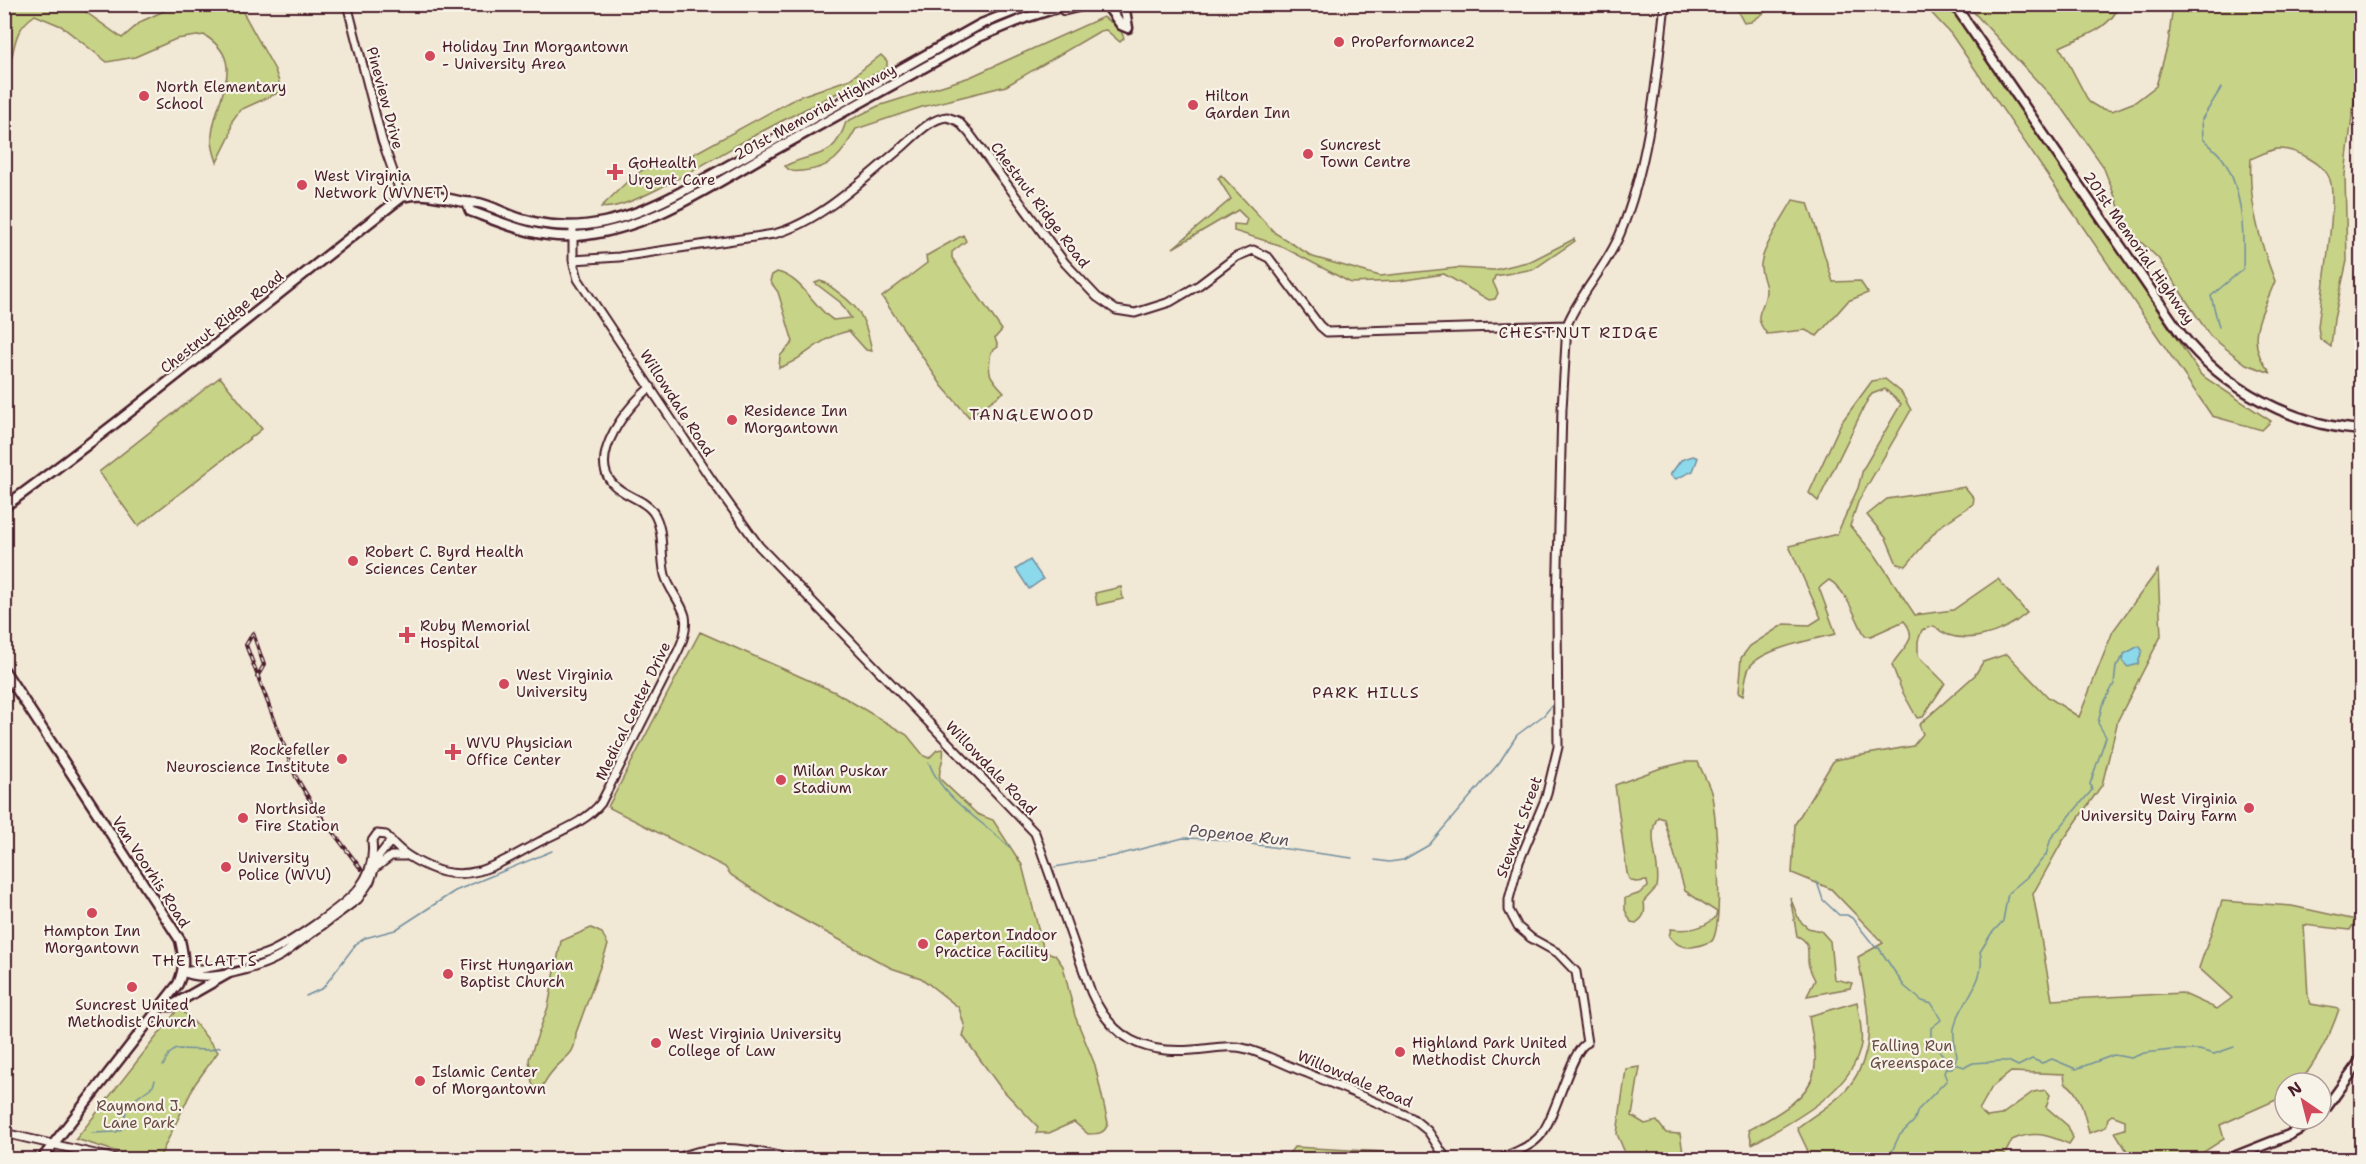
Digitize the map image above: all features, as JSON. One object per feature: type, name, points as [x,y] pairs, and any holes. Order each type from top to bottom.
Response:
[{"type":"main road","name":"201st Memorial Highway","points":[[573,226],[600,225],[651,208],[981,24],[1032,4]]},
{"type":"main road","name":"201st Memorial Highway","points":[[573,236],[609,231],[658,214],[979,37],[1069,4]]},
{"type":"main road","points":[[1040,13],[1089,4]]},
{"type":"main road","points":[[1106,4],[1121,25],[1128,28],[1124,4]]},
{"type":"main road","name":"201st Memorial Highway","points":[[1954,4],[2181,334],[2201,358],[2227,380],[2265,402],[2313,423],[2361,429]]},
{"type":"main road","points":[[402,197],[426,193],[467,203],[478,203],[533,222],[573,226]]},
{"type":"main road","name":"Chestnut Ridge Road","points":[[4,507],[148,400],[280,291],[402,197]]},
{"type":"main road","points":[[467,203],[470,211],[520,230],[542,235],[573,236]]},
{"type":"main road","name":"Van Voorhis Road","points":[[4,670],[180,940],[183,972]]},
{"type":"main road","points":[[41,1160],[162,1006],[178,984],[183,972]]},
{"type":"main road","points":[[162,1006],[171,1006],[229,973]]},
{"type":"main road","points":[[2333,1098],[2361,1058]]},
{"type":"main road","points":[[2226,1160],[2296,1131]]},
{"type":"street","name":"Pineview Drive","points":[[347,4],[382,140],[402,197]]},
{"type":"street","points":[[1567,325],[1572,314],[1603,270],[1628,212],[1647,146],[1665,4]]},
{"type":"street","name":"Chestnut Ridge Road","points":[[573,261],[619,257],[739,240],[774,234],[800,226],[929,124],[947,117],[958,121],[969,133],[1065,263],[1096,297],[1116,310],[1135,313],[1170,302],[1199,285],[1236,257],[1253,250],[1269,258],[1320,326],[1327,332],[1567,325]]},
{"type":"street","points":[[573,226],[573,261]]},
{"type":"street","name":"Willowdale Road","points":[[573,261],[578,279],[747,531],[854,646],[1035,833],[1091,992],[1100,1012],[1116,1030],[1151,1050],[1191,1051],[1232,1047],[1250,1050],[1412,1118],[1428,1131],[1446,1160]]},
{"type":"street","name":"Stewart Street","points":[[1498,1160],[1538,1138],[1563,1092],[1577,1050],[1587,1043],[1576,972],[1558,953],[1531,938],[1518,927],[1509,910],[1509,898],[1519,862],[1546,797],[1558,747],[1557,605],[1562,409],[1567,325]]},
{"type":"street","name":"Medical Center Drive","points":[[384,850],[407,856],[441,873],[462,875],[485,870],[589,815],[601,804],[678,651],[685,626],[682,609],[666,577],[656,518],[645,504],[616,487],[604,471],[603,460],[608,443],[636,401],[651,387]]},
{"type":"street","points":[[378,834],[386,835],[390,842],[358,899],[303,941],[269,963],[229,973],[199,977],[183,972],[262,955],[299,934],[359,888],[372,861],[374,848],[372,841],[378,834]]},
{"type":"street","name":"Medical Center Drive","points":[[390,842],[407,856]]},
{"type":"street","points":[[374,848],[384,850]]},
{"type":"street","points":[[374,870],[387,858],[407,856]]},
{"type":"street","points":[[4,1133],[103,1158],[121,1160]]},
{"type":"street","points":[[674,1160],[704,1148],[722,1147],[762,1152],[796,1160]]},
{"type":"green space","points":[[5,4],[76,5],[122,38],[142,21],[177,5],[239,5],[275,70],[282,91],[240,110],[232,121],[230,136],[217,162],[212,146],[212,135],[226,81],[227,68],[225,57],[217,45],[204,35],[176,39],[135,57],[107,62],[61,26],[35,15],[26,22],[17,36],[5,76]]},
{"type":"green space","points":[[1738,4],[1775,5],[1751,22],[1744,23],[1738,12]]},
{"type":"green space","points":[[1924,5],[1949,5],[1958,14],[2201,375],[2271,421],[2262,430],[2212,416],[1951,34]]},
{"type":"green space","points":[[1967,5],[2072,5],[2089,12],[2116,12],[2098,29],[2060,47],[2089,102],[2099,108],[2112,111],[2135,102],[2156,86],[2168,44],[2173,5],[2361,5],[2361,79],[2353,108],[2345,175],[2347,261],[2334,319],[2331,347],[2320,339],[2318,327],[2332,208],[2330,180],[2322,168],[2300,154],[2284,149],[2267,152],[2251,159],[2251,190],[2256,222],[2275,281],[2260,317],[2256,339],[2262,361],[2271,373],[2246,364],[2210,336],[2158,258],[2128,230],[2103,166],[2063,109]]},
{"type":"green space","points":[[1103,17],[1119,27],[1124,38],[1120,42],[1106,30],[1100,31],[1006,86],[922,107],[856,129],[841,153],[822,167],[794,171],[785,166],[829,149],[841,135],[846,122],[878,106],[970,77]]},
{"type":"green space","points":[[881,55],[887,61],[887,68],[773,125],[654,191],[632,201],[601,207],[634,175],[646,168],[690,156],[798,97],[850,79]]},
{"type":"green space","points":[[1221,175],[1275,233],[1313,257],[1380,276],[1456,268],[1494,270],[1531,261],[1574,239],[1575,241],[1534,269],[1495,276],[1493,282],[1498,293],[1495,299],[1489,300],[1444,274],[1399,281],[1351,283],[1279,245],[1234,231],[1234,224],[1245,225],[1247,219],[1238,210],[1173,248],[1231,199],[1218,178]]},
{"type":"green space","points":[[1793,200],[1808,203],[1833,282],[1860,281],[1868,293],[1848,301],[1817,336],[1805,330],[1767,334],[1759,316],[1766,291],[1761,268],[1763,257]]},
{"type":"green space","points":[[963,235],[966,241],[952,252],[952,258],[1002,330],[995,338],[998,347],[991,352],[989,370],[992,378],[1004,392],[969,417],[942,386],[882,297],[927,263],[926,256]]},
{"type":"green space","points":[[777,272],[786,275],[801,286],[833,320],[851,318],[840,302],[815,283],[820,281],[826,283],[846,298],[862,318],[872,351],[866,350],[849,331],[828,338],[798,359],[779,368],[780,356],[793,342],[778,292],[770,281],[772,275]]},
{"type":"green space","points":[[220,377],[262,429],[138,526],[99,472]]},
{"type":"green space","points":[[1885,379],[1901,392],[1911,410],[1858,502],[1850,526],[1876,556],[1915,615],[1953,610],[1998,579],[2027,613],[2006,627],[1981,636],[1956,637],[1934,626],[1922,630],[1918,641],[1918,656],[1945,683],[1923,717],[1917,718],[1902,691],[1892,665],[1910,639],[1910,633],[1904,621],[1871,636],[1865,636],[1841,590],[1829,580],[1819,588],[1836,634],[1776,650],[1755,661],[1749,668],[1743,696],[1738,693],[1741,658],[1750,646],[1784,624],[1810,625],[1821,618],[1789,546],[1837,534],[1858,488],[1863,469],[1901,404],[1885,389],[1872,394],[1868,399],[1818,501],[1809,493],[1841,423],[1872,381]]},
{"type":"green space","points":[[1965,487],[1974,498],[1973,504],[1939,527],[1906,566],[1897,564],[1886,538],[1867,515],[1887,499]]},
{"type":"green space","name":"Falling Run Greenspace","points":[[2158,570],[2161,636],[2118,720],[2102,785],[2062,842],[2033,894],[2052,1000],[2182,993],[2217,1009],[2232,998],[2199,968],[2222,901],[2292,906],[2356,920],[2350,930],[2304,925],[2308,996],[2311,1004],[2339,1009],[2317,1057],[2308,1071],[2273,1071],[2273,1101],[2220,1125],[2224,1139],[2193,1159],[2132,1159],[2115,1132],[2125,1129],[2125,1120],[2112,1115],[2108,1118],[2106,1127],[2089,1133],[2081,1105],[2075,1092],[2065,1083],[2064,1074],[2011,1072],[1992,1087],[1979,1110],[1987,1117],[2001,1115],[2033,1092],[2046,1090],[2050,1095],[2046,1107],[2068,1126],[2073,1138],[2069,1144],[2034,1134],[2012,1140],[2003,1158],[1997,1159],[1795,1159],[1808,1151],[1797,1128],[1845,1091],[1857,1075],[1864,1060],[1868,1027],[1858,957],[1883,943],[1831,889],[1792,873],[1795,824],[1834,760],[1913,746],[1923,734],[1919,725],[1975,675],[1983,662],[2007,654],[2048,697],[2079,717],[2113,631]]},
{"type":"green space","points":[[1121,587],[1123,599],[1097,605],[1095,593]]},
{"type":"green space","points":[[700,632],[835,692],[907,735],[924,756],[929,758],[937,750],[943,749],[940,779],[977,814],[993,820],[1022,865],[1044,951],[1055,955],[1063,966],[1075,1016],[1095,1065],[1108,1123],[1103,1131],[1088,1134],[1074,1122],[1049,1133],[1036,1133],[1038,1127],[1000,1087],[963,1036],[965,1028],[959,1008],[921,978],[891,968],[778,906],[731,875],[725,867],[608,807]]},
{"type":"green space","points":[[1685,762],[1698,762],[1711,792],[1719,893],[1716,931],[1712,941],[1689,947],[1678,945],[1669,936],[1671,929],[1683,930],[1700,927],[1715,918],[1717,912],[1685,891],[1664,819],[1658,817],[1653,833],[1657,887],[1644,901],[1644,913],[1636,923],[1631,922],[1625,910],[1625,898],[1638,894],[1648,887],[1647,881],[1635,882],[1629,879],[1627,873],[1615,785]]},
{"type":"green space","points":[[1790,897],[1799,920],[1808,928],[1821,931],[1830,941],[1834,979],[1852,983],[1850,988],[1807,996],[1815,980],[1809,966],[1806,943],[1797,936]]},
{"type":"green space","points":[[591,928],[602,933],[608,945],[576,1033],[574,1048],[549,1075],[538,1094],[532,1083],[529,1059],[548,1007],[561,941]]},
{"type":"green space","points":[[1857,1002],[1861,1044],[1856,1061],[1846,1076],[1818,1104],[1752,1144],[1749,1130],[1788,1107],[1805,1091],[1810,1082],[1814,1072],[1815,1058],[1809,1016]]},
{"type":"green space","name":"Raymond J. Lane Park","points":[[179,1008],[195,1023],[218,1052],[195,1084],[159,1158],[140,1159],[76,1139]]},
{"type":"green space","points":[[1640,1067],[1632,1116],[1645,1124],[1657,1121],[1666,1133],[1680,1134],[1684,1159],[1635,1159],[1635,1154],[1626,1155],[1617,1134],[1626,1069]]},
{"type":"green space","points":[[1294,1147],[1386,1152],[1386,1159],[1285,1159]]},
{"type":"water","points":[[1693,456],[1698,458],[1693,471],[1676,479],[1670,475],[1681,460]]},
{"type":"water","points":[[1030,560],[1043,579],[1029,589],[1016,569]]},
{"type":"water","points":[[2139,646],[2142,650],[2138,664],[2128,667],[2123,662],[2124,654]]},
{"type":"waterway","points":[[2219,327],[2211,296],[2243,269],[2241,213],[2235,184],[2223,159],[2203,139],[2202,119],[2221,88]]},
{"type":"waterway","points":[[1955,1049],[1954,1031],[1980,973],[1980,952],[1991,934],[2003,921],[2008,893],[2027,877],[2046,855],[2051,838],[2092,790],[2090,784],[2106,737],[2098,723],[2102,706],[2114,684],[2116,666],[2123,657]]},
{"type":"waterway","name":"Popenoe Run","points":[[1375,860],[1389,862],[1403,860],[1429,845],[1499,763],[1517,735],[1544,715],[1554,703]]},
{"type":"waterway","name":"Popenoe Run","points":[[929,763],[935,776],[953,799],[1009,847]]},
{"type":"waterway","name":"Popenoe Run","points":[[1055,867],[1114,856],[1183,838],[1215,839],[1352,858]]},
{"type":"waterway","name":"Popenoe Run","points":[[306,996],[323,988],[356,944],[365,938],[395,930],[455,891],[552,851]]},
{"type":"waterway","points":[[1817,882],[1823,900],[1839,915],[1852,918],[1876,948],[1879,948],[1904,986],[1922,1001],[1932,1004],[1941,1020],[1931,1028],[1931,1041],[1947,1060],[1946,1068]]},
{"type":"waterway","name":"Popenoe Run","points":[[163,1066],[169,1054],[176,1049],[210,1050],[220,1047]]},
{"type":"waterway","points":[[1954,1064],[1965,1067],[1973,1063],[2008,1061],[2018,1066],[2032,1059],[2042,1063],[2052,1059],[2076,1069],[2114,1055],[2131,1058],[2144,1053],[2172,1050],[2199,1050],[2214,1054],[2234,1047]]},
{"type":"waterway","points":[[1888,1160],[1899,1136],[1914,1121],[1918,1110],[1947,1080],[1944,1073],[1946,1068],[1952,1068],[1957,1057],[1956,1051]]},
{"type":"waterway","name":"Popenoe Run","points":[[92,1133],[116,1132],[123,1128],[127,1105],[153,1086],[155,1080]]},
{"type":"railway","points":[[253,633],[246,645],[296,777],[314,807],[361,869]]},
{"type":"railway","points":[[253,633],[264,665],[257,677]]},
{"type":"place","name":"ProPerformance2","points":[[1339,42]]},
{"type":"place","name":"Holiday Inn Morgantown - University Area","points":[[430,56]]},
{"type":"place","name":"North Elementary School","points":[[144,96]]},
{"type":"place","name":"Hilton Garden Inn","points":[[1193,105]]},
{"type":"place","name":"Suncrest Town Centre","points":[[1308,154]]},
{"type":"place","name":"GoHealth Urgent Care","points":[[615,172]]},
{"type":"place","name":"West Virginia Network (WVNET)","points":[[302,185]]},
{"type":"place","name":"Residence Inn Morgantown","points":[[732,420]]},
{"type":"place","name":"Robert C. Byrd Health Sciences Center","points":[[353,561]]},
{"type":"place","name":"Ruby Memorial Hospital","points":[[407,635]]},
{"type":"place","name":"West Virginia University","points":[[504,684]]},
{"type":"place","name":"WVU Physician Office Center","points":[[453,752]]},
{"type":"place","name":"Rockefeller Neuroscience Institute","points":[[342,759]]},
{"type":"place","name":"Milan Puskar Stadium","points":[[781,780]]},
{"type":"place","name":"West Virginia University Dairy Farm","points":[[2249,808]]},
{"type":"place","name":"Northside Fire Station","points":[[243,818]]},
{"type":"place","name":"University Police (WVU)","points":[[226,867]]},
{"type":"place","name":"Hampton Inn Morgantown","points":[[92,913]]},
{"type":"place","name":"Caperton Indoor Practice Facility","points":[[923,944]]},
{"type":"place","name":"First Hungarian Baptist Church","points":[[448,974]]},
{"type":"place","name":"Suncrest United Methodist Church","points":[[132,987]]},
{"type":"place","name":"West Virginia University College of Law","points":[[656,1043]]},
{"type":"place","name":"Highland Park United Methodist Church","points":[[1400,1052]]},
{"type":"place","name":"Islamic Center of Morgantown","points":[[420,1081]]},
{"type":"district","name":"CHESTNUT RIDGE","points":[[1579,332]]},
{"type":"district","name":"TANGLEWOOD","points":[[1032,414]]},
{"type":"district","name":"PARK HILLS","points":[[1366,692]]},
{"type":"district","name":"THE FLATTS","points":[[205,960]]}]
